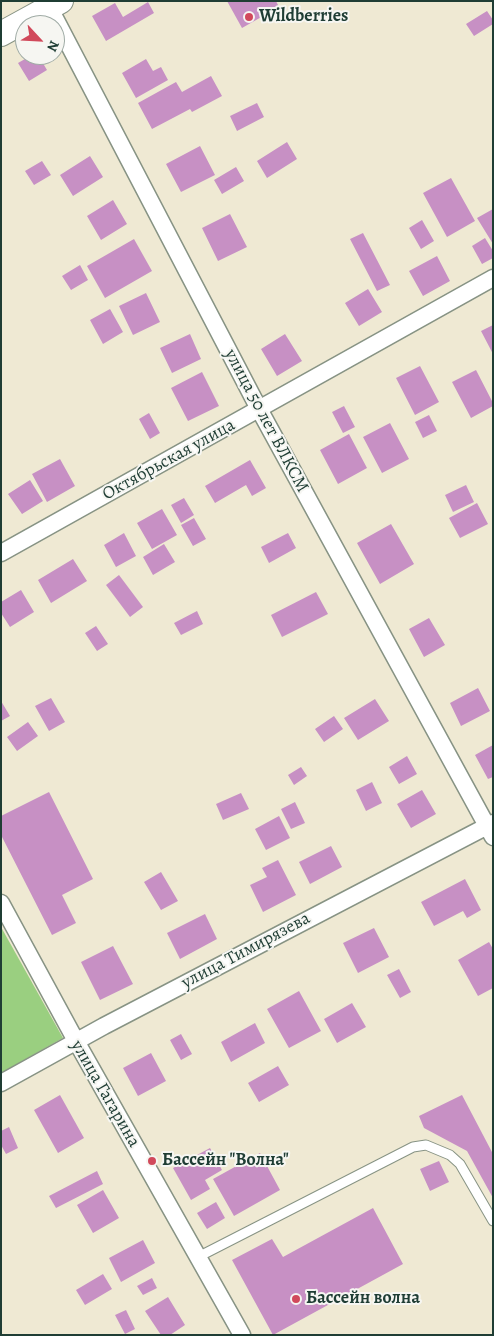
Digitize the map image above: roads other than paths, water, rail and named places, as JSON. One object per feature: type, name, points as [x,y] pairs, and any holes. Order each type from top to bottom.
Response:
[{"type":"main road","points":[[1,34],[52,3]]},
{"type":"street","name":"улица 50 лет ВЛКСМ","points":[[52,3],[259,409],[491,828]]},
{"type":"street","name":"Октябрьская улица","points":[[1,553],[493,278]]},
{"type":"street","name":"улица Тимирязева","points":[[1,1083],[76,1041],[491,828]]},
{"type":"street","name":"улица Гагарина","points":[[1,903],[76,1041],[242,1335]]},
{"type":"lane","points":[[198,1257],[413,1147],[426,1145],[450,1156],[460,1164],[493,1221]]},
{"type":"place","name":"Wildberries","points":[[249,17]]},
{"type":"place","name":"Бассейн \"Волна\"","points":[[152,1161]]},
{"type":"place","name":"Бассейн волна","points":[[296,1299]]}]
